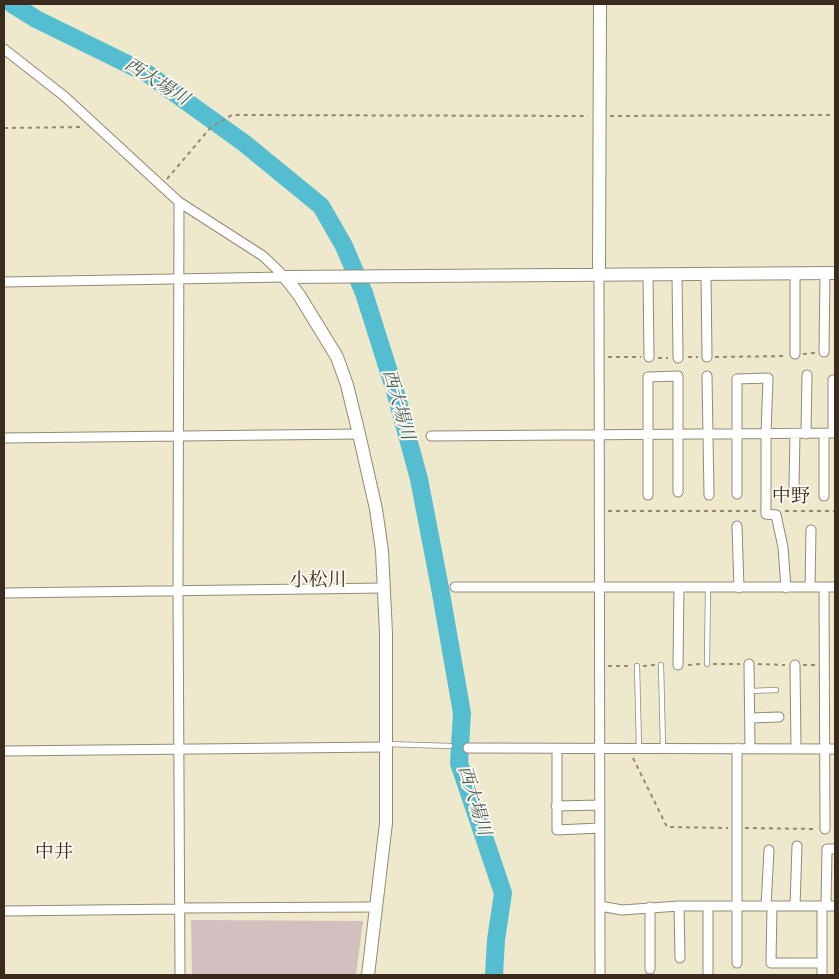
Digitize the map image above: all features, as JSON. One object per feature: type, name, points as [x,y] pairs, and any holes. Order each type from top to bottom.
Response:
[{"type":"street","points":[[600,4],[600,975]]},
{"type":"street","points":[[4,49],[64,96],[179,202],[263,256],[299,295],[337,357],[347,386],[376,509],[384,588],[386,632],[386,823],[368,975]]},
{"type":"street","points":[[179,202],[178,748],[180,975]]},
{"type":"street","points":[[4,282],[344,276],[830,273],[824,352]]},
{"type":"street","points":[[648,274],[649,357]]},
{"type":"street","points":[[678,274],[678,358]]},
{"type":"street","points":[[706,274],[707,357]]},
{"type":"street","points":[[795,274],[795,354]]},
{"type":"street","points":[[806,434],[807,375]]},
{"type":"street","points":[[648,495],[648,377],[678,376],[678,492]]},
{"type":"street","points":[[708,376],[709,495]]},
{"type":"street","points":[[737,494],[737,379],[768,378],[766,514],[776,515],[783,547],[786,588]]},
{"type":"street","points":[[824,496],[831,434],[833,380]]},
{"type":"street","points":[[4,438],[359,434]]},
{"type":"street","points":[[794,486],[795,434]]},
{"type":"street","points":[[431,436],[831,434]]},
{"type":"street","points":[[738,526],[739,588]]},
{"type":"street","points":[[810,587],[811,530]]},
{"type":"street","points":[[455,587],[835,587]]},
{"type":"street","points":[[678,665],[679,587]]},
{"type":"street","points":[[4,593],[384,588]]},
{"type":"street","points":[[824,588],[826,665],[825,829]]},
{"type":"street","points":[[750,664],[750,748]]},
{"type":"street","points":[[795,665],[796,748]]},
{"type":"street","points":[[750,718],[779,717]]},
{"type":"street","points":[[4,751],[385,746]]},
{"type":"street","points":[[468,748],[835,749]]},
{"type":"street","points":[[737,748],[737,963]]},
{"type":"street","points":[[557,749],[557,830],[600,828]]},
{"type":"street","points":[[556,806],[600,805]]},
{"type":"street","points":[[795,906],[797,846]]},
{"type":"street","points":[[822,975],[828,906],[827,849],[835,849]]},
{"type":"street","points":[[768,850],[771,963],[822,963]]},
{"type":"street","points":[[600,906],[622,910],[679,906],[828,906]]},
{"type":"street","points":[[679,906],[680,958]]},
{"type":"street","points":[[708,906],[708,975]]},
{"type":"street","points":[[4,911],[375,907]]},
{"type":"street","points":[[650,907],[650,969]]},
{"type":"lane","points":[[708,587],[708,664]]},
{"type":"lane","points":[[661,665],[664,748]]},
{"type":"lane","points":[[637,666],[639,748]]},
{"type":"lane","points":[[750,691],[776,690]]},
{"type":"lane","points":[[385,746],[450,746]]},
{"type":"path","points":[[161,186],[211,127],[232,115],[835,115]]},
{"type":"path","points":[[4,128],[96,126]]},
{"type":"path","points":[[599,357],[779,357],[824,352]]},
{"type":"path","points":[[600,511],[835,511]]},
{"type":"path","points":[[600,666],[661,665]]},
{"type":"path","points":[[678,665],[826,665]]},
{"type":"path","points":[[628,748],[667,827],[825,829]]},
{"type":"shaded area","points":[[191,920],[363,921],[356,975],[192,975]]},
{"type":"waterway","name":"西大場川","points":[[12,4],[36,19],[148,74],[244,143],[321,206],[344,246],[364,293],[395,391],[419,479],[462,713],[459,763],[503,893],[496,940],[494,975]]},
{"type":"district","name":"中野","points":[[791,498]]},
{"type":"district","name":"小松川","points":[[318,582]]},
{"type":"district","name":"中井","points":[[54,854]]}]
